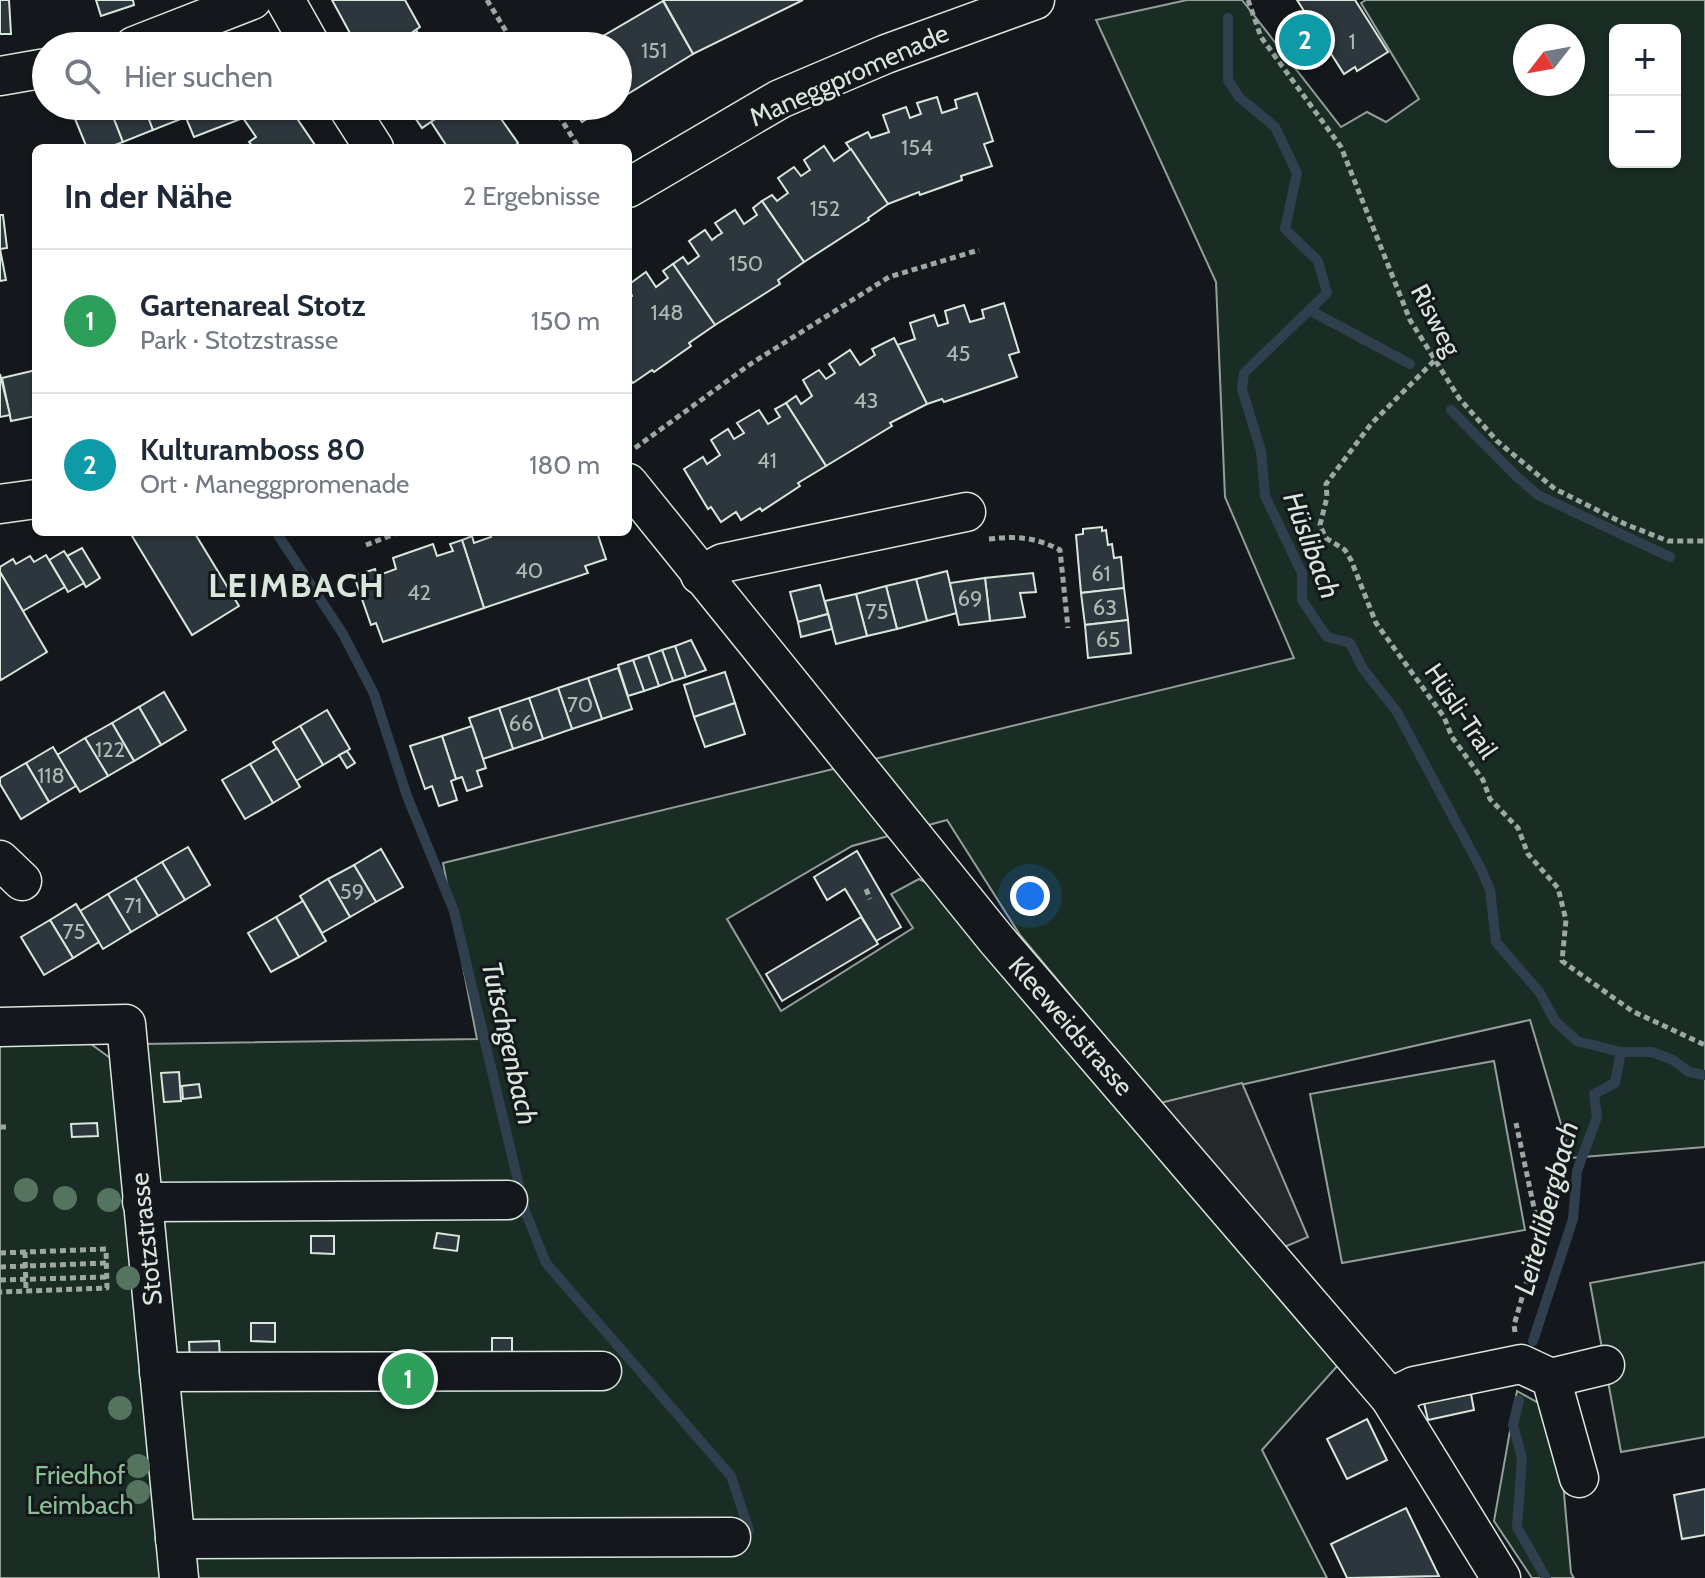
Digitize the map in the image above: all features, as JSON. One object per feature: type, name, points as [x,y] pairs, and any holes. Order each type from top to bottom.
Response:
[{"type":"street","points":[[170,32],[252,0]]},
{"type":"street","points":[[285,0],[303,32]]},
{"type":"street","name":"Maneggpromenade","points":[[632,186],[780,99],[886,54],[1035,0]]},
{"type":"street","points":[[0,76],[32,70]]},
{"type":"street","points":[[356,120],[371,144]]},
{"type":"street","name":"Kleeweidstrasse","points":[[632,488],[996,939],[1390,1398],[1501,1578]]},
{"type":"street","points":[[0,504],[32,500]]},
{"type":"street","points":[[700,575],[723,563],[971,526]]},
{"type":"street","name":"Stotzstrasse","points":[[0,1027],[126,1024],[179,1578]]},
{"type":"street","points":[[142,1202],[508,1200]]},
{"type":"street","points":[[1390,1398],[1414,1386],[1605,1365]]},
{"type":"street","points":[[159,1372],[602,1371]]},
{"type":"street","points":[[1536,1371],[1579,1478]]},
{"type":"street","points":[[175,1539],[731,1537]]},
{"type":"path","points":[[487,0],[506,32]]},
{"type":"path","name":"Risweg","points":[[1248,0],[1261,37],[1341,147],[1403,306],[1459,398],[1497,441],[1555,489],[1625,524],[1668,541],[1705,541]]},
{"type":"path","points":[[562,120],[577,144]]},
{"type":"path","points":[[632,450],[752,363],[889,277],[979,250]]},
{"type":"path","name":"Hüsli-Trail","points":[[1434,361],[1371,424],[1326,484],[1327,497],[1320,525],[1326,538],[1345,550],[1376,623],[1444,717],[1452,737],[1483,780],[1490,799],[1518,828],[1528,854],[1558,888],[1566,920],[1562,961],[1632,1011],[1705,1045]]},
{"type":"path","points":[[971,526],[1040,539],[1060,550],[1068,628]]},
{"type":"path","points":[[366,545],[390,536]]},
{"type":"path","points":[[866,889],[870,899]]},
{"type":"path","points":[[1516,1123],[1540,1236],[1514,1325],[1536,1371]]},
{"type":"path","points":[[0,1127],[10,1127]]},
{"type":"path","points":[[0,1253],[106,1249],[107,1288],[0,1292]]},
{"type":"path","points":[[25,1252],[26,1291]]},
{"type":"path","points":[[0,1267],[106,1263]]},
{"type":"path","points":[[0,1280],[106,1277]]},
{"type":"green space","points":[[1187,0],[1242,0],[1341,127],[1367,112],[1386,122],[1419,99],[1361,3],[1366,0],[1705,0],[1705,1147],[1571,1158],[1530,1020],[1160,1103],[1020,935],[947,820],[852,846],[727,919],[781,1011],[913,928],[891,894],[919,879],[939,889],[1340,1363],[1262,1450],[1327,1578],[189,1578],[141,1044],[477,1039],[443,863],[1294,658],[1225,497],[1216,282],[1096,20]]},
{"type":"green space","name":"Friedhof Leimbach","points":[[88,1042],[120,1065],[168,1578],[0,1578],[0,1044]]},
{"type":"green space","points":[[1494,1061],[1525,1230],[1342,1263],[1310,1094]]},
{"type":"green space","points":[[1705,1262],[1705,1437],[1621,1452],[1590,1283]]},
{"type":"green space","points":[[1517,1391],[1542,1405],[1563,1482],[1571,1573],[1574,1578],[1532,1578],[1494,1521]]},
{"type":"shaded area","points":[[1242,1083],[1308,1237],[1282,1248],[1160,1103]]},
{"type":"building","points":[[0,0],[9,0],[11,34],[0,34]]},
{"type":"building","points":[[96,0],[133,0],[134,5],[101,16]]},
{"type":"building","points":[[332,0],[405,0],[420,27],[413,32],[349,32]]},
{"type":"building","points":[[663,0],[803,0],[693,54]]},
{"type":"building","points":[[1297,0],[1355,0],[1388,52],[1357,71],[1355,67],[1344,74],[1312,24],[1303,30],[1297,20],[1306,14]]},
{"type":"building","points":[[663,1],[693,54],[632,91],[632,32],[610,32]]},
{"type":"building","points":[[977,93],[993,141],[984,144],[992,166],[961,176],[962,180],[888,204],[846,143],[868,132],[871,138],[889,132],[883,115],[906,107],[910,118],[921,114],[917,103],[937,97],[942,113],[957,108],[955,100]]},
{"type":"building","points":[[75,120],[114,120],[123,142],[85,144]]},
{"type":"building","points":[[114,120],[149,120],[153,130],[123,142]]},
{"type":"building","points":[[149,120],[178,120],[153,130]]},
{"type":"building","points":[[187,120],[238,120],[194,137]]},
{"type":"building","points":[[244,120],[298,120],[314,144],[251,144],[249,142],[256,137]]},
{"type":"building","points":[[417,120],[434,120],[422,128]]},
{"type":"building","points":[[502,120],[518,143],[445,144],[431,122]]},
{"type":"building","points":[[824,146],[834,161],[851,149],[888,204],[804,262],[762,201],[772,195],[777,201],[788,193],[778,178],[794,167],[801,176],[810,170],[804,160]]},
{"type":"building","points":[[762,201],[804,262],[778,280],[780,284],[715,325],[673,264],[683,257],[688,264],[699,256],[689,241],[705,230],[712,240],[722,233],[715,223],[735,210],[744,224],[757,215],[753,208]]},
{"type":"building","points":[[0,215],[3,215],[7,248],[0,249]]},
{"type":"building","points":[[0,249],[6,280],[0,281]]},
{"type":"building","points":[[673,264],[715,325],[689,343],[691,346],[633,383],[632,282],[646,272],[656,287],[668,278],[663,271]]},
{"type":"building","points":[[1004,303],[1019,352],[1009,355],[1017,377],[944,402],[942,399],[927,404],[897,345],[915,339],[910,323],[934,315],[938,326],[948,323],[945,311],[964,305],[970,322],[984,318],[982,310]]},
{"type":"building","points":[[894,338],[927,404],[890,423],[892,426],[826,466],[786,403],[796,396],[801,404],[812,396],[803,380],[819,370],[826,379],[835,373],[829,364],[850,350],[860,365],[875,355],[872,349]]},
{"type":"building","points":[[32,371],[32,417],[11,421],[2,378]]},
{"type":"building","points":[[0,374],[10,415],[0,417]]},
{"type":"building","points":[[786,403],[826,466],[762,511],[760,508],[741,520],[736,512],[721,522],[711,507],[708,509],[684,469],[703,457],[707,464],[720,455],[711,440],[728,429],[734,439],[744,433],[737,423],[759,410],[768,424],[780,417],[775,409]]},
{"type":"building","points":[[1102,527],[1102,531],[1106,530],[1108,545],[1112,544],[1114,558],[1121,557],[1124,588],[1081,593],[1076,535],[1083,534],[1083,529]]},
{"type":"building","points":[[132,536],[196,536],[239,606],[192,635]]},
{"type":"building","points":[[472,536],[474,543],[491,537],[598,536],[606,559],[585,566],[588,573],[484,608],[462,540]]},
{"type":"building","points":[[462,540],[484,608],[383,642],[376,623],[371,625],[354,576],[375,569],[377,576],[396,569],[393,558],[433,544],[437,556],[453,551],[450,544]]},
{"type":"building","points":[[82,548],[100,578],[86,587],[67,556]]},
{"type":"building","points":[[64,551],[84,583],[68,592],[49,560]]},
{"type":"building","points":[[46,555],[65,587],[23,611],[0,567],[13,559],[16,564],[30,556],[34,562]]},
{"type":"building","points":[[947,571],[957,613],[927,621],[916,579]]},
{"type":"building","points":[[0,572],[47,652],[1,680],[0,677]]},
{"type":"building","points":[[1033,573],[1036,592],[1020,593],[1025,617],[990,621],[985,578]]},
{"type":"building","points":[[985,578],[990,621],[959,625],[950,583]]},
{"type":"building","points":[[916,579],[927,621],[897,629],[886,586]]},
{"type":"building","points":[[820,585],[828,614],[798,622],[790,592]]},
{"type":"building","points":[[886,586],[897,629],[867,636],[856,594]]},
{"type":"building","points":[[1124,588],[1128,620],[1085,625],[1081,593]]},
{"type":"building","points":[[856,594],[867,636],[836,644],[825,601]]},
{"type":"building","points":[[828,614],[832,629],[801,637],[798,622]]},
{"type":"building","points":[[1128,620],[1131,653],[1088,658],[1085,625]]},
{"type":"building","points":[[691,640],[706,670],[686,677],[675,646]]},
{"type":"building","points":[[675,646],[686,677],[673,681],[662,650]]},
{"type":"building","points":[[662,650],[673,681],[659,686],[648,655]]},
{"type":"building","points":[[648,655],[659,686],[644,691],[633,660]]},
{"type":"building","points":[[633,660],[644,691],[628,696],[618,665]]},
{"type":"building","points":[[618,668],[632,709],[602,719],[588,678]]},
{"type":"building","points":[[725,672],[735,703],[694,717],[684,685]]},
{"type":"building","points":[[588,678],[602,719],[572,729],[558,688]]},
{"type":"building","points":[[558,688],[572,729],[543,739],[529,698]]},
{"type":"building","points":[[164,692],[186,730],[161,745],[139,707]]},
{"type":"building","points":[[529,698],[543,739],[513,749],[499,708]]},
{"type":"building","points":[[735,703],[745,734],[705,747],[694,717]]},
{"type":"building","points":[[139,707],[161,745],[134,761],[112,723]]},
{"type":"building","points":[[499,708],[513,749],[483,759],[469,718]]},
{"type":"building","points":[[327,710],[350,749],[323,765],[300,726]]},
{"type":"building","points":[[112,723],[134,761],[108,776],[85,738]]},
{"type":"building","points":[[300,726],[323,765],[296,781],[273,742]]},
{"type":"building","points":[[472,726],[486,768],[477,771],[482,786],[467,791],[462,777],[456,779],[442,736]]},
{"type":"building","points":[[442,736],[456,779],[451,781],[457,800],[439,806],[432,786],[425,789],[410,746]]},
{"type":"building","points":[[85,738],[108,776],[80,792],[57,755]]},
{"type":"building","points":[[53,747],[76,786],[49,802],[26,763]]},
{"type":"building","points":[[277,748],[300,787],[273,803],[250,764]]},
{"type":"building","points":[[347,751],[355,763],[347,768],[339,755]]},
{"type":"building","points":[[26,763],[49,802],[21,819],[0,784],[0,778]]},
{"type":"building","points":[[250,764],[273,803],[245,819],[222,780]]},
{"type":"building","points":[[188,847],[210,885],[185,900],[162,862]]},
{"type":"building","points":[[381,849],[403,887],[376,902],[354,865]]},
{"type":"building","points":[[857,851],[901,927],[876,941],[845,889],[827,900],[814,877]]},
{"type":"building","points":[[162,862],[185,900],[158,916],[135,878]]},
{"type":"building","points":[[354,865],[376,902],[350,917],[328,879]]},
{"type":"building","points":[[135,878],[158,916],[131,932],[108,894]]},
{"type":"building","points":[[328,879],[350,917],[322,933],[300,896]]},
{"type":"building","points":[[108,894],[131,932],[103,949],[80,911]]},
{"type":"building","points":[[303,901],[326,941],[299,957],[276,917]]},
{"type":"building","points":[[76,904],[99,942],[73,958],[50,920]]},
{"type":"building","points":[[276,917],[299,957],[271,972],[248,933]]},
{"type":"building","points":[[861,917],[878,944],[782,1001],[766,974]]},
{"type":"building","points":[[50,920],[73,958],[44,975],[21,937]]},
{"type":"building","points":[[179,1072],[181,1101],[164,1102],[161,1073]]},
{"type":"building","points":[[199,1084],[201,1097],[183,1099],[182,1086]]},
{"type":"building","points":[[97,1123],[98,1136],[72,1137],[71,1124]]},
{"type":"building","points":[[437,1233],[459,1236],[457,1251],[434,1248]]},
{"type":"building","points":[[311,1236],[334,1236],[334,1254],[311,1253]]},
{"type":"building","points":[[251,1323],[275,1323],[275,1342],[251,1341]]},
{"type":"building","points":[[492,1338],[512,1338],[512,1352],[492,1352]]},
{"type":"building","points":[[219,1341],[220,1360],[190,1361],[189,1342]]},
{"type":"building","points":[[1471,1394],[1474,1410],[1428,1420],[1424,1403]]},
{"type":"building","points":[[1367,1419],[1387,1460],[1347,1479],[1327,1439]]},
{"type":"building","points":[[1705,1489],[1705,1535],[1682,1539],[1674,1495]]},
{"type":"building","points":[[1406,1508],[1439,1576],[1347,1578],[1331,1544]]},
{"type":"waterway","name":"Hüslibach","points":[[1228,18],[1228,80],[1239,97],[1275,127],[1297,173],[1285,229],[1318,261],[1327,293],[1244,373],[1242,389],[1261,451],[1265,496],[1302,573],[1302,600],[1327,637],[1350,643],[1363,669],[1397,712],[1481,869],[1490,890],[1496,942],[1540,993],[1555,1021],[1577,1041],[1621,1052],[1652,1052],[1673,1060],[1689,1072],[1705,1075]]},
{"type":"waterway","points":[[1311,311],[1410,364]]},
{"type":"waterway","points":[[1451,410],[1538,495],[1670,557]]},
{"type":"waterway","name":"Tutschgenbach","points":[[279,536],[343,634],[374,694],[407,796],[454,911],[525,1211],[546,1263],[731,1476],[749,1530]]},
{"type":"waterway","name":"Leiterlibergbach","points":[[1533,1341],[1573,1219],[1577,1171],[1597,1117],[1594,1094],[1615,1083],[1621,1052]]},
{"type":"waterway","name":"Leiterlibergbach","points":[[1519,1400],[1513,1425],[1522,1458],[1517,1527],[1546,1578]]},
{"type":"place","name":"Kulturamboss 80","points":[[1305,40]]},
{"type":"place","name":"Gartenareal Stotz","points":[[408,1379]]},
{"type":"district","name":"LEIMBACH","points":[[297,585]]}]
